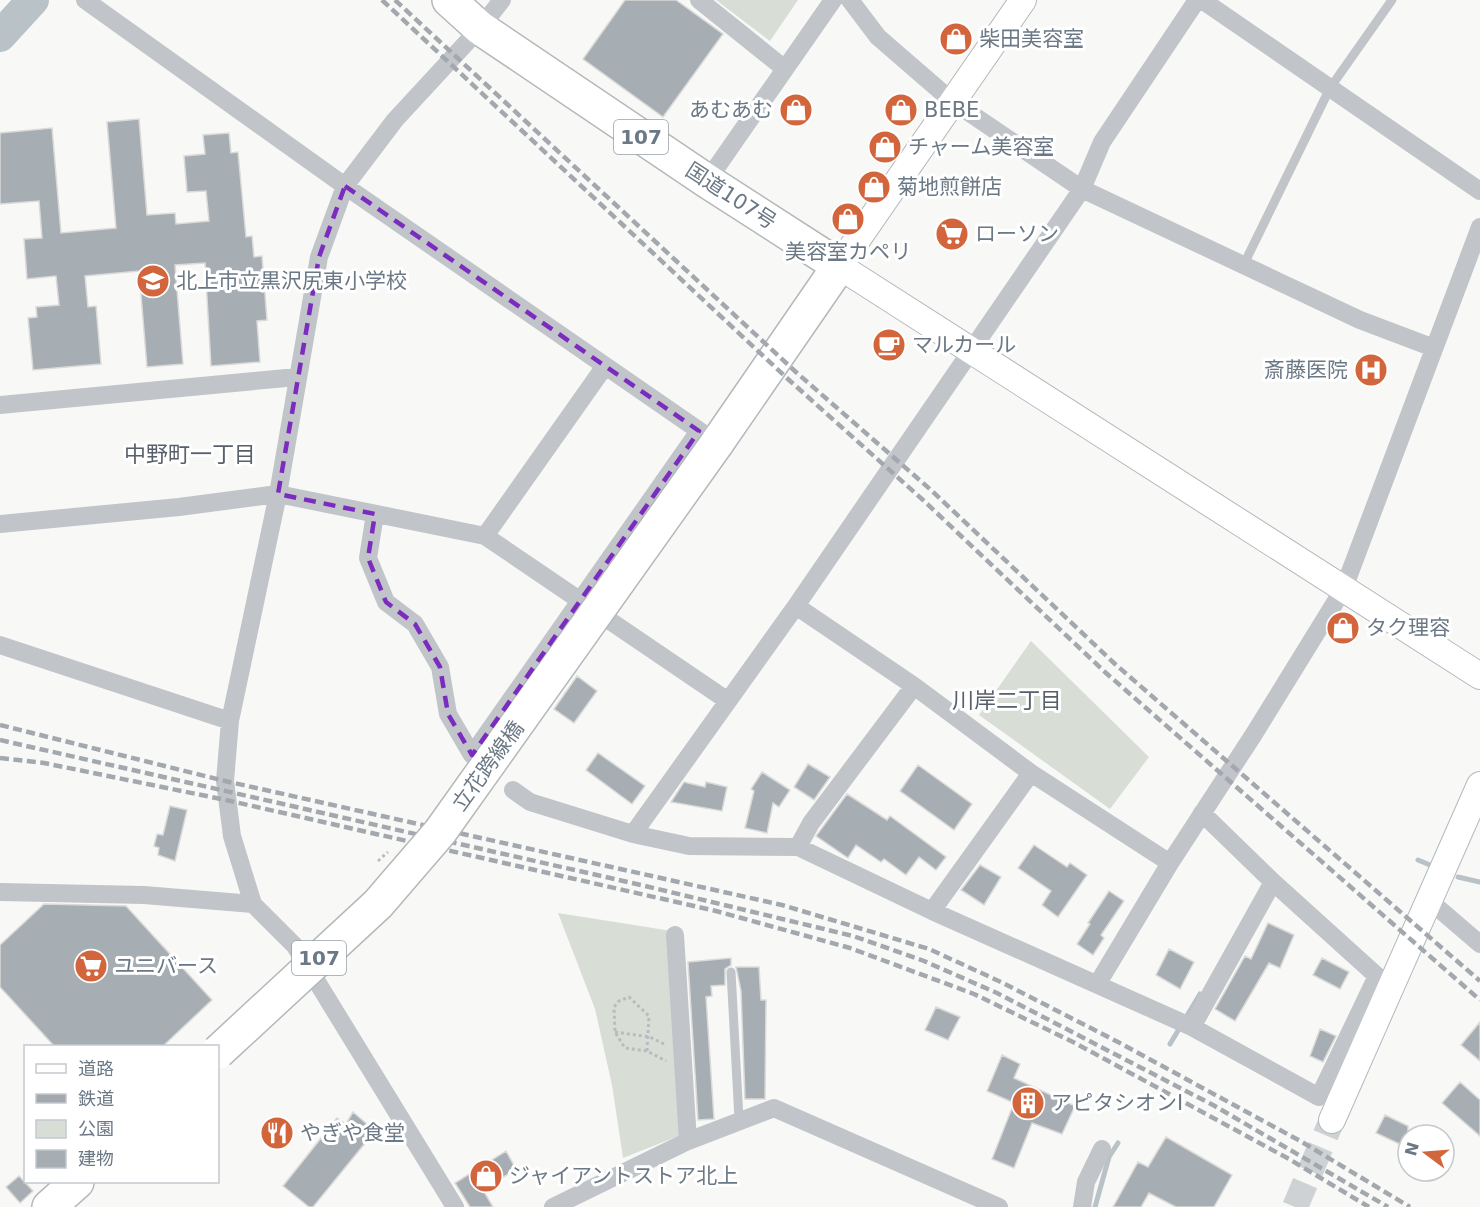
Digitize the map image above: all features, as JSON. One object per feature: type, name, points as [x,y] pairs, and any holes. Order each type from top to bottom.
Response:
[{"type":"highway","name":"国道107号","points":[[449,0],[480,28],[707,181],[839,266]]},
{"type":"highway","name":"107","points":[[708,437],[839,266]]},
{"type":"highway","name":"立花跨線橋","points":[[219,1051],[378,904],[440,832],[708,437]]},
{"type":"highway","points":[[49,1207],[76,1183]]},
{"type":"street","points":[[85,0],[345,186],[708,437],[581,599],[472,755],[448,714],[440,667],[416,624],[386,602],[368,558],[375,514]]},
{"type":"street","points":[[455,1207],[295,946],[253,904],[235,845],[226,800],[225,780],[230,721],[278,494],[319,257],[345,186],[395,120],[480,28],[502,0]]},
{"type":"street","points":[[699,0],[785,69]]},
{"type":"street","points":[[707,181],[833,0]]},
{"type":"street","points":[[850,0],[878,37],[952,101],[1082,189],[1360,320],[1434,348]]},
{"type":"street","points":[[1023,0],[839,266],[1480,676]]},
{"type":"street","points":[[633,834],[796,606],[1082,189],[1102,142],[1197,0]]},
{"type":"street","points":[[1202,0],[1480,191]]},
{"type":"street","points":[[1098,983],[1170,863],[1344,588],[1480,227]]},
{"type":"street","points":[[485,536],[605,366]]},
{"type":"street","points":[[0,405],[297,377]]},
{"type":"street","points":[[0,524],[179,507],[278,494],[485,536],[581,599],[728,701]]},
{"type":"street","points":[[796,606],[914,686],[1032,773],[1170,863]]},
{"type":"street","points":[[0,645],[230,721]]},
{"type":"street","points":[[798,846],[811,823],[914,686]]},
{"type":"street","points":[[932,911],[1032,773]]},
{"type":"street","points":[[1332,1120],[1431,902],[1480,785]]},
{"type":"street","points":[[513,790],[530,802],[633,834],[689,846],[798,846],[932,911],[1098,983],[1192,1027],[1319,1097],[1377,976],[1273,882],[1202,813]]},
{"type":"street","points":[[1192,1027],[1273,882]]},
{"type":"street","points":[[0,892],[144,895],[253,904]]},
{"type":"street","points":[[1431,902],[1480,944]]},
{"type":"street","points":[[675,935],[688,1141]]},
{"type":"street","points":[[553,1207],[688,1141],[739,1119],[774,1108],[999,1207]]},
{"type":"street","points":[[1082,1207],[1086,1182],[1102,1149]]},
{"type":"lane","points":[[1244,264],[1330,88],[1392,0]]},
{"type":"lane","points":[[731,972],[739,1119]]},
{"type":"path","points":[[648,1051],[649,1016],[629,997],[619,1001],[614,1007],[615,1032],[625,1048],[648,1051],[667,1061],[684,1078]]},
{"type":"path","points":[[615,1032],[650,1036]]},
{"type":"highlighted area","points":[[345,186],[699,431],[472,755],[448,714],[440,667],[415,624],[386,602],[368,558],[375,514],[278,494],[319,257]]},
{"type":"green space","points":[[716,0],[798,0],[770,41]]},
{"type":"green space","points":[[1031,641],[1149,757],[1110,809],[979,715]]},
{"type":"green space","points":[[558,913],[672,931],[681,1135],[623,1158],[612,1085],[595,1009]]},
{"type":"building","points":[[625,0],[676,0],[723,34],[663,117],[583,59]]},
{"type":"building","points":[[139,119],[147,215],[175,213],[176,224],[209,221],[206,191],[187,192],[184,156],[205,154],[203,135],[229,133],[231,153],[238,152],[246,237],[252,236],[254,257],[262,256],[267,320],[257,321],[260,362],[211,366],[205,263],[175,265],[183,364],[147,367],[139,271],[85,276],[88,307],[96,306],[101,364],[33,370],[28,318],[37,317],[36,307],[59,305],[56,276],[27,279],[24,239],[42,238],[39,201],[0,204],[0,133],[52,128],[61,233],[116,228],[107,122]]},
{"type":"building","points":[[577,676],[597,691],[574,723],[554,709]]},
{"type":"building","points":[[598,753],[645,786],[632,804],[586,770]]},
{"type":"building","points":[[808,764],[830,777],[814,800],[794,787]]},
{"type":"building","points":[[918,765],[972,804],[954,830],[900,791]]},
{"type":"building","points":[[762,772],[790,790],[779,807],[773,803],[767,833],[745,828],[754,791],[751,789]]},
{"type":"building","points":[[684,782],[705,787],[706,782],[727,787],[722,811],[671,802]]},
{"type":"building","points":[[847,794],[887,820],[890,816],[946,857],[936,870],[919,857],[906,875],[884,859],[881,862],[856,845],[848,858],[816,836]]},
{"type":"building","points":[[170,806],[187,810],[175,861],[158,855],[159,848],[154,846],[157,834],[163,835]]},
{"type":"building","points":[[1034,845],[1067,867],[1070,863],[1087,875],[1058,917],[1042,905],[1051,891],[1018,868]]},
{"type":"building","points":[[980,865],[1001,877],[984,905],[961,890]]},
{"type":"building","points":[[1109,891],[1124,901],[1101,935],[1104,938],[1093,955],[1077,944]]},
{"type":"building","name":"ユニバース","points":[[44,904],[126,906],[212,1000],[164,1045],[53,1045],[0,987],[0,945]]},
{"type":"building","points":[[1268,923],[1294,935],[1280,968],[1269,963],[1235,1021],[1215,1009],[1245,956],[1251,959]]},
{"type":"building","points":[[1169,949],[1194,962],[1180,989],[1156,975]]},
{"type":"building","points":[[731,958],[731,965],[725,969],[725,985],[711,986],[712,996],[706,997],[714,1119],[698,1120],[688,962]]},
{"type":"building","points":[[1322,958],[1349,972],[1340,989],[1313,975]]},
{"type":"building","points":[[736,967],[759,967],[761,1000],[766,1000],[765,1099],[745,1099],[741,991]]},
{"type":"building","points":[[936,1007],[960,1017],[948,1040],[925,1030]]},
{"type":"building","points":[[1480,1022],[1480,1061],[1461,1045]]},
{"type":"building","points":[[1320,1029],[1336,1036],[1323,1062],[1310,1056]]},
{"type":"building","points":[[1002,1055],[1020,1064],[1014,1078],[1075,1106],[1062,1134],[1032,1123],[1014,1168],[992,1159],[1014,1103],[987,1091]]},
{"type":"building","points":[[1460,1082],[1480,1100],[1480,1136],[1442,1103]]},
{"type":"building","points":[[353,1112],[375,1131],[313,1207],[309,1207],[283,1186],[337,1118],[346,1124]]},
{"type":"building","points":[[1385,1115],[1402,1123],[1396,1123],[1396,1142],[1376,1133]]},
{"type":"building","points":[[1166,1137],[1232,1175],[1214,1207],[1176,1207],[1149,1193],[1141,1207],[1113,1207],[1138,1162],[1148,1167]]},
{"type":"building","name":"ジャイアントストア北上","points":[[506,1151],[516,1169],[483,1190],[493,1207],[470,1207],[455,1183]]},
{"type":"building","points":[[19,1176],[33,1191],[20,1203],[6,1187]]},
{"type":"waterway","points":[[0,36],[33,0]]},
{"type":"waterway","points":[[1418,860],[1430,865]]},
{"type":"waterway","points":[[1458,877],[1480,882]]},
{"type":"waterway","points":[[1170,1044],[1200,994]]},
{"type":"waterway","points":[[1095,1207],[1109,1157],[1118,1143]]},
{"type":"tunnel","points":[[1295,1207],[1332,1120]]},
{"type":"railway","points":[[382,0],[789,380],[923,500],[1106,673],[1480,1000]]},
{"type":"railway","points":[[395,0],[797,373],[931,490],[1115,664],[1480,981]]},
{"type":"railway","points":[[0,725],[225,781],[782,905],[929,949],[1001,982],[1118,1042],[1302,1142],[1410,1207]]},
{"type":"railway","points":[[0,740],[641,885],[853,936],[924,961],[997,993],[1213,1105],[1388,1207]]},
{"type":"railway","points":[[0,758],[44,763],[226,800],[716,911],[850,948],[974,994],[1075,1043],[1289,1159],[1369,1207]]},
{"type":"place","name":"柴田美容室","points":[[956,39]]},
{"type":"place","name":"あむあむ","points":[[796,110]]},
{"type":"place","name":"BEBE","points":[[901,110]]},
{"type":"place","name":"チャーム美容室","points":[[885,147]]},
{"type":"place","name":"菊地煎餅店","points":[[874,187]]},
{"type":"place","name":"美容室カペリ","points":[[848,219]]},
{"type":"place","name":"ローソン","points":[[952,234]]},
{"type":"place","name":"北上市立黒沢尻東小学校","points":[[153,281]]},
{"type":"place","name":"マルカール","points":[[889,345]]},
{"type":"place","name":"斎藤医院","points":[[1371,370]]},
{"type":"place","name":"タク理容","points":[[1343,628]]},
{"type":"place","name":"ユニバース","points":[[91,966]]},
{"type":"place","name":"アピタシオンI","points":[[1028,1103]]},
{"type":"place","name":"やぎや食堂","points":[[277,1133]]},
{"type":"place","name":"ジャイアントストア北上","points":[[486,1176]]},
{"type":"district","name":"中野町一丁目","points":[[190,454]]},
{"type":"district","name":"川岸二丁目","points":[[1007,700]]}]
